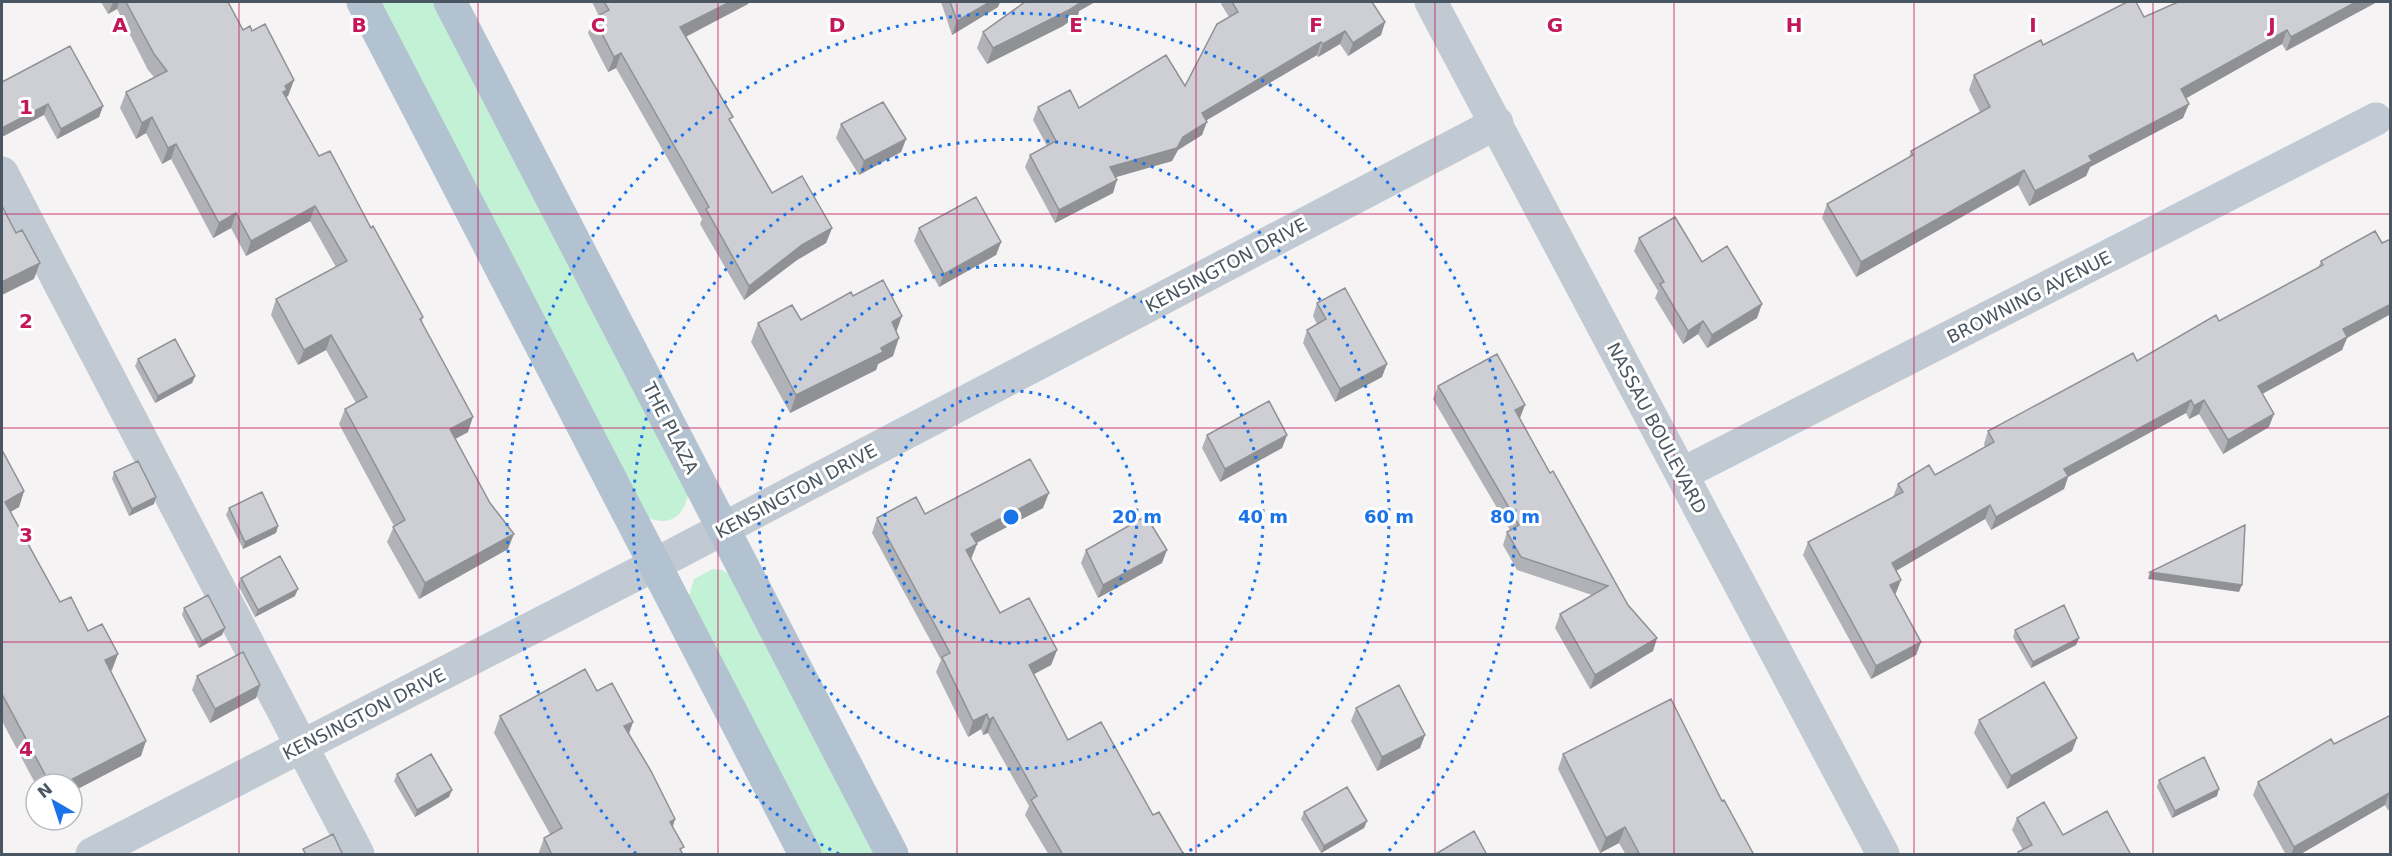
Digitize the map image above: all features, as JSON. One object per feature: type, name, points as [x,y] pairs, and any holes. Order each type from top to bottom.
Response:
[{"type":"main road","points":[[363,2],[805,855]]},
{"type":"main road","name":"THE PLAZA","points":[[450,2],[892,855]]},
{"type":"street","name":"NASSAU BOULEVARD","points":[[1431,2],[1883,855]]},
{"type":"street","name":"BROWNING AVENUE","points":[[1682,474],[2376,119]]},
{"type":"street","name":"KENSINGTON DRIVE","points":[[92,855],[654,565],[1497,123]]},
{"type":"street","points":[[2,173],[358,855]]},
{"type":"green space","points":[[377,2],[434,2],[689,487],[685,504],[677,516],[664,521],[647,517]]},
{"type":"green space","points":[[713,569],[729,574],[876,854],[820,854],[689,596],[694,579]]},
{"type":"building","points":[[126,2],[228,2],[243,30],[250,26],[252,31],[265,24],[294,80],[285,86],[287,90],[283,92],[319,156],[330,151],[371,228],[373,226],[423,317],[420,319],[473,417],[450,429],[490,503],[514,534],[425,583],[393,527],[405,520],[345,409],[367,397],[331,335],[304,350],[276,299],[347,261],[315,206],[251,241],[236,213],[219,223],[176,144],[168,148],[152,117],[142,123],[126,92],[167,71],[154,54]]},
{"type":"building","points":[[604,2],[730,2],[680,27],[733,117],[729,119],[772,193],[802,176],[832,228],[802,245],[749,286],[706,209],[709,207],[621,53],[614,57],[594,18],[609,10]]},
{"type":"building","points":[[950,2],[990,2],[957,21]]},
{"type":"building","points":[[1025,2],[1081,2],[993,48],[983,32]]},
{"type":"building","points":[[1232,2],[1372,2],[1385,22],[1353,43],[1345,31],[1323,44],[1321,42],[1202,113],[1207,122],[1183,137],[1177,148],[1110,167],[1117,180],[1059,210],[1030,155],[1056,141],[1038,107],[1070,90],[1079,108],[1166,55],[1185,86],[1217,24],[1238,12]]},
{"type":"building","points":[[2127,2],[2136,2],[2144,17],[2178,2],[2356,2],[2291,37],[2287,30],[2181,89],[2189,104],[2089,156],[2092,161],[2035,191],[2024,170],[1861,262],[1827,204],[1913,155],[1911,151],[1990,107],[1974,75],[2041,40],[2043,45]]},
{"type":"building","points":[[70,46],[103,106],[61,129],[48,104],[2,128],[2,82]]},
{"type":"building","points":[[883,102],[906,139],[864,161],[841,124]]},
{"type":"building","points":[[976,197],[1001,242],[944,274],[919,228]]},
{"type":"building","points":[[2,206],[16,233],[22,230],[40,263],[2,282]]},
{"type":"building","points":[[1675,217],[1702,262],[1727,246],[1762,304],[1712,335],[1703,321],[1688,331],[1660,284],[1664,282],[1639,238]]},
{"type":"building","points":[[2375,231],[2382,243],[2391,239],[2391,304],[2343,329],[2347,337],[2258,386],[2274,414],[2228,440],[2204,400],[2194,406],[2191,400],[2064,469],[2068,476],[1996,517],[1990,505],[1892,563],[1901,580],[1890,585],[1921,642],[1876,666],[1808,542],[1903,492],[1898,484],[1929,465],[1935,475],[1994,442],[1988,431],[2133,353],[2137,361],[2216,315],[2219,321],[2323,265],[2321,261]]},
{"type":"building","points":[[883,280],[902,316],[892,322],[899,338],[881,348],[883,352],[796,395],[758,323],[792,305],[801,320],[851,292],[853,296]]},
{"type":"building","points":[[1345,288],[1387,364],[1340,389],[1307,330],[1326,319],[1317,303]]},
{"type":"building","points":[[175,339],[195,376],[158,396],[138,359]]},
{"type":"building","points":[[1497,354],[1525,405],[1515,410],[1550,473],[1553,471],[1628,605],[1657,638],[1595,675],[1560,614],[1608,586],[1521,557],[1507,532],[1519,525],[1438,386]]},
{"type":"building","points":[[1269,401],[1287,435],[1225,469],[1207,435]]},
{"type":"building","points":[[2,450],[24,491],[5,502],[60,602],[71,597],[88,631],[102,624],[118,654],[105,660],[146,741],[84,773],[44,772],[2,694]]},
{"type":"building","points":[[1030,459],[1049,493],[971,534],[977,544],[966,550],[1000,613],[1029,598],[1057,650],[1029,665],[1068,740],[1101,722],[1153,815],[1159,812],[1184,855],[1063,855],[1031,800],[1037,796],[993,717],[989,720],[987,714],[973,721],[942,657],[950,653],[877,518],[916,497],[925,514]]},
{"type":"building","points":[[138,461],[156,497],[132,509],[114,472]]},
{"type":"building","points":[[262,492],[278,526],[245,542],[229,508]]},
{"type":"building","points":[[1146,516],[1167,550],[1103,585],[1086,550]]},
{"type":"building","points":[[2245,525],[2242,585],[2150,572]]},
{"type":"building","points":[[280,556],[298,589],[258,610],[241,578]]},
{"type":"building","points":[[208,595],[225,628],[202,641],[184,608]]},
{"type":"building","points":[[2064,605],[2079,638],[2033,662],[2015,630]]},
{"type":"building","points":[[243,652],[260,685],[215,709],[197,676]]},
{"type":"building","points":[[585,669],[597,691],[612,683],[633,722],[624,726],[651,771],[675,819],[670,822],[684,847],[680,849],[683,855],[552,855],[544,838],[562,828],[500,716]]},
{"type":"building","points":[[2044,682],[2077,738],[2011,776],[1979,720]]},
{"type":"building","points":[[1399,685],[1425,735],[1382,757],[1356,708]]},
{"type":"building","points":[[1671,699],[1722,801],[1724,800],[1754,855],[1640,855],[1625,827],[1606,838],[1563,754]]},
{"type":"building","points":[[2391,715],[2391,792],[2294,847],[2258,782],[2331,739],[2334,744]]},
{"type":"building","points":[[431,754],[452,790],[417,810],[397,774]]},
{"type":"building","points":[[2204,757],[2219,789],[2175,811],[2159,780]]},
{"type":"building","points":[[1347,787],[1367,821],[1324,846],[1304,812]]},
{"type":"building","points":[[2044,802],[2063,835],[2107,811],[2131,855],[2019,855],[2018,852],[2032,845],[2017,818]]},
{"type":"building","points":[[1474,831],[1487,855],[1434,855]]},
{"type":"building","points":[[333,834],[343,855],[306,855],[303,849]]}]
